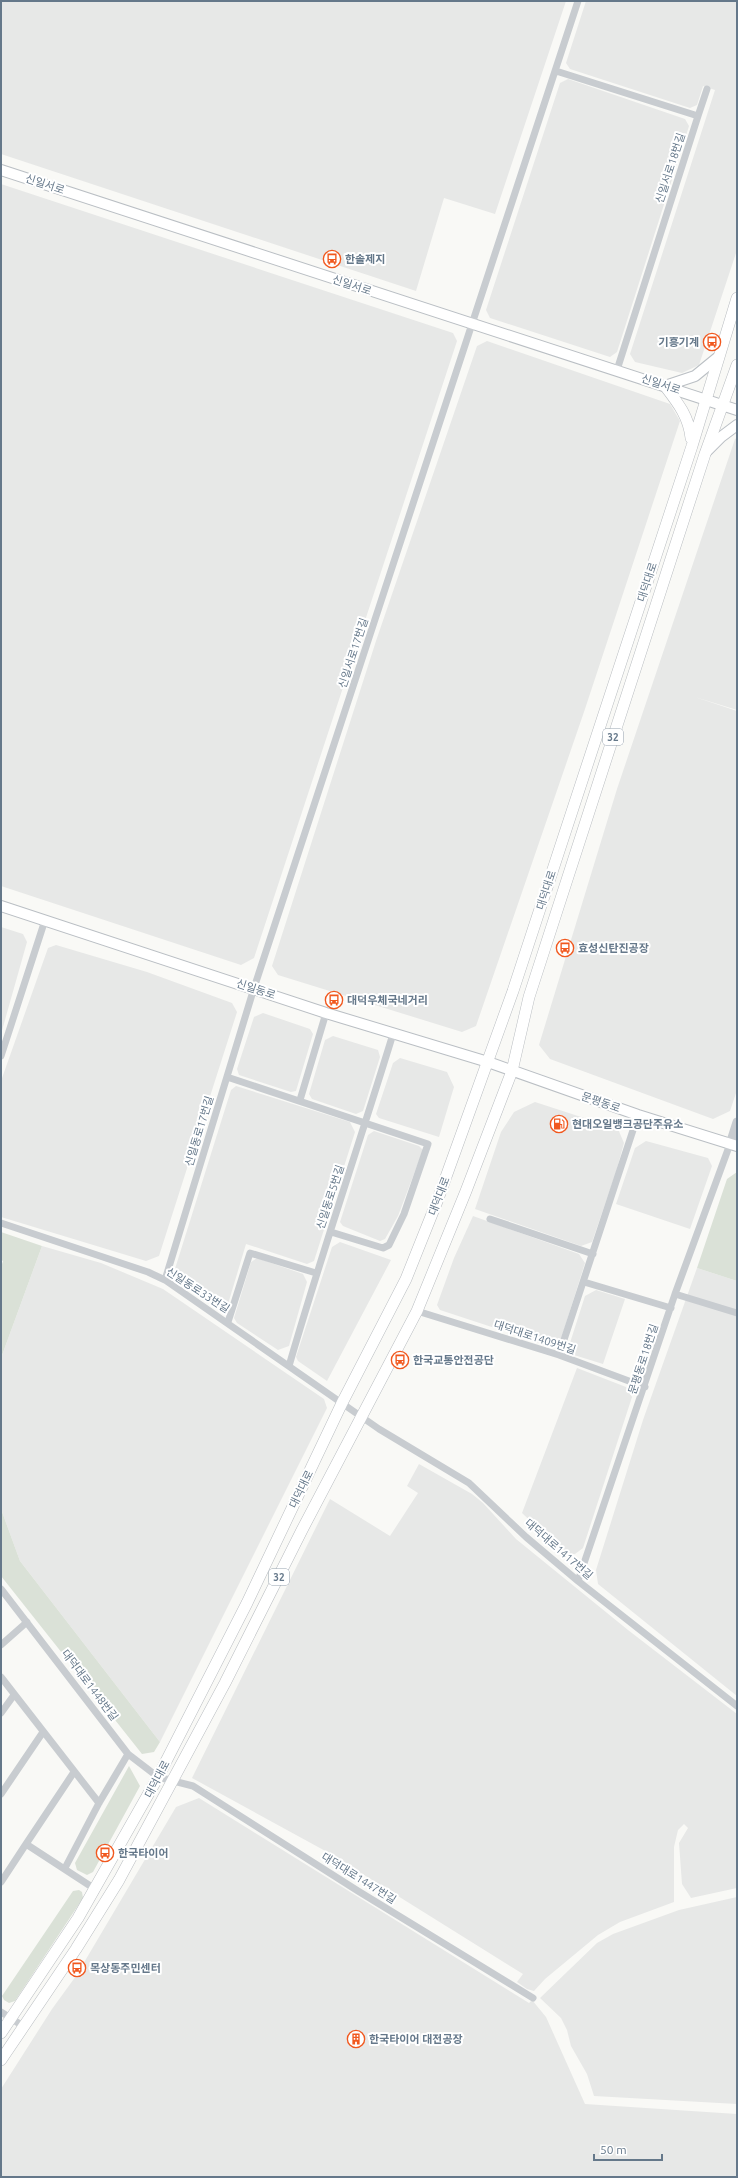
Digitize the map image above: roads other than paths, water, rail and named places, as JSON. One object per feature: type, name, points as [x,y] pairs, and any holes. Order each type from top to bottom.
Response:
[{"type":"main road","name":"신일서로","points":[[1,170],[737,410]]},
{"type":"main road","name":"대덕대로","points":[[1,2033],[6,2015],[78,1918],[158,1777],[247,1603],[342,1403],[406,1279],[488,1062],[692,446],[717,358],[737,298]]},
{"type":"main road","points":[[692,446],[690,426],[684,412],[665,386],[696,376],[717,358]]},
{"type":"main road","name":"대덕대로","points":[[1,2060],[76,1949],[119,1880],[225,1683],[417,1311],[466,1191],[512,1071],[529,997],[705,454],[737,366]]},
{"type":"main road","points":[[705,454],[721,437],[737,425]]},
{"type":"main road","name":"신일동로","points":[[1,906],[393,1034],[488,1062],[512,1071]]},
{"type":"main road","name":"문평동로","points":[[512,1071],[638,1115],[733,1145]]},
{"type":"street","points":[[472,324],[578,1]]},
{"type":"street","points":[[556,71],[698,116]]},
{"type":"street","name":"신일서로18번길","points":[[617,370],[707,89]]},
{"type":"street","name":"신일서로17번길","points":[[254,988],[472,324]]},
{"type":"street","points":[[1,1056],[45,920]]},
{"type":"street","name":"신일동로17번길","points":[[165,1280],[254,988]]},
{"type":"street","points":[[300,1100],[326,1012]]},
{"type":"street","name":"신일동로5번길","points":[[289,1366],[316,1273],[331,1232],[393,1034]]},
{"type":"street","points":[[227,1077],[300,1100],[428,1144],[404,1214],[389,1245],[383,1248],[331,1232]]},
{"type":"street","points":[[559,1355],[638,1115]]},
{"type":"street","points":[[733,1145],[737,1122]]},
{"type":"street","name":"문평동로18번길","points":[[578,1581],[645,1387],[675,1294],[733,1145]]},
{"type":"street","points":[[490,1219],[593,1254]]},
{"type":"street","name":"신일동로33번길","points":[[1,1223],[148,1272],[165,1280],[228,1322],[362,1416]]},
{"type":"street","points":[[228,1322],[250,1253],[316,1273]]},
{"type":"street","points":[[584,1282],[671,1308]]},
{"type":"street","points":[[675,1294],[737,1313]]},
{"type":"street","name":"대덕대로1409번길","points":[[417,1311],[559,1355],[645,1387]]},
{"type":"street","name":"대덕대로1417번길","points":[[362,1416],[379,1429],[469,1484],[526,1537],[578,1581],[737,1706]]},
{"type":"street","name":"대덕대로1448번길","points":[[1,1589],[128,1754],[158,1777],[173,1782]]},
{"type":"street","points":[[1,1645],[27,1622]]},
{"type":"street","points":[[1,1677],[74,1772],[100,1803]]},
{"type":"street","points":[[1,1713],[14,1695]]},
{"type":"street","points":[[1,1794],[43,1732]]},
{"type":"street","points":[[65,1868],[128,1754]]},
{"type":"street","points":[[1,1882],[74,1772]]},
{"type":"street","name":"대덕대로1447번길","points":[[173,1782],[193,1786],[358,1891],[533,1998]]},
{"type":"street","points":[[26,1844],[65,1868],[95,1889]]},
{"type":"street","points":[[6,2015],[23,2026]]},
{"type":"place","name":"한솔제지","points":[[332,259]]},
{"type":"place","name":"기흥기계","points":[[712,342]]},
{"type":"place","name":"효성신탄진공장","points":[[565,948]]},
{"type":"place","name":"대덕우체국네거리","points":[[334,1000]]},
{"type":"place","name":"현대오일뱅크공단주유소","points":[[559,1124]]},
{"type":"place","name":"한국교통안전공단","points":[[400,1360]]},
{"type":"place","name":"한국타이어","points":[[105,1853]]},
{"type":"place","name":"목상동주민센터","points":[[77,1968]]},
{"type":"place","name":"한국타이어 대전공장","points":[[356,2039]]}]
